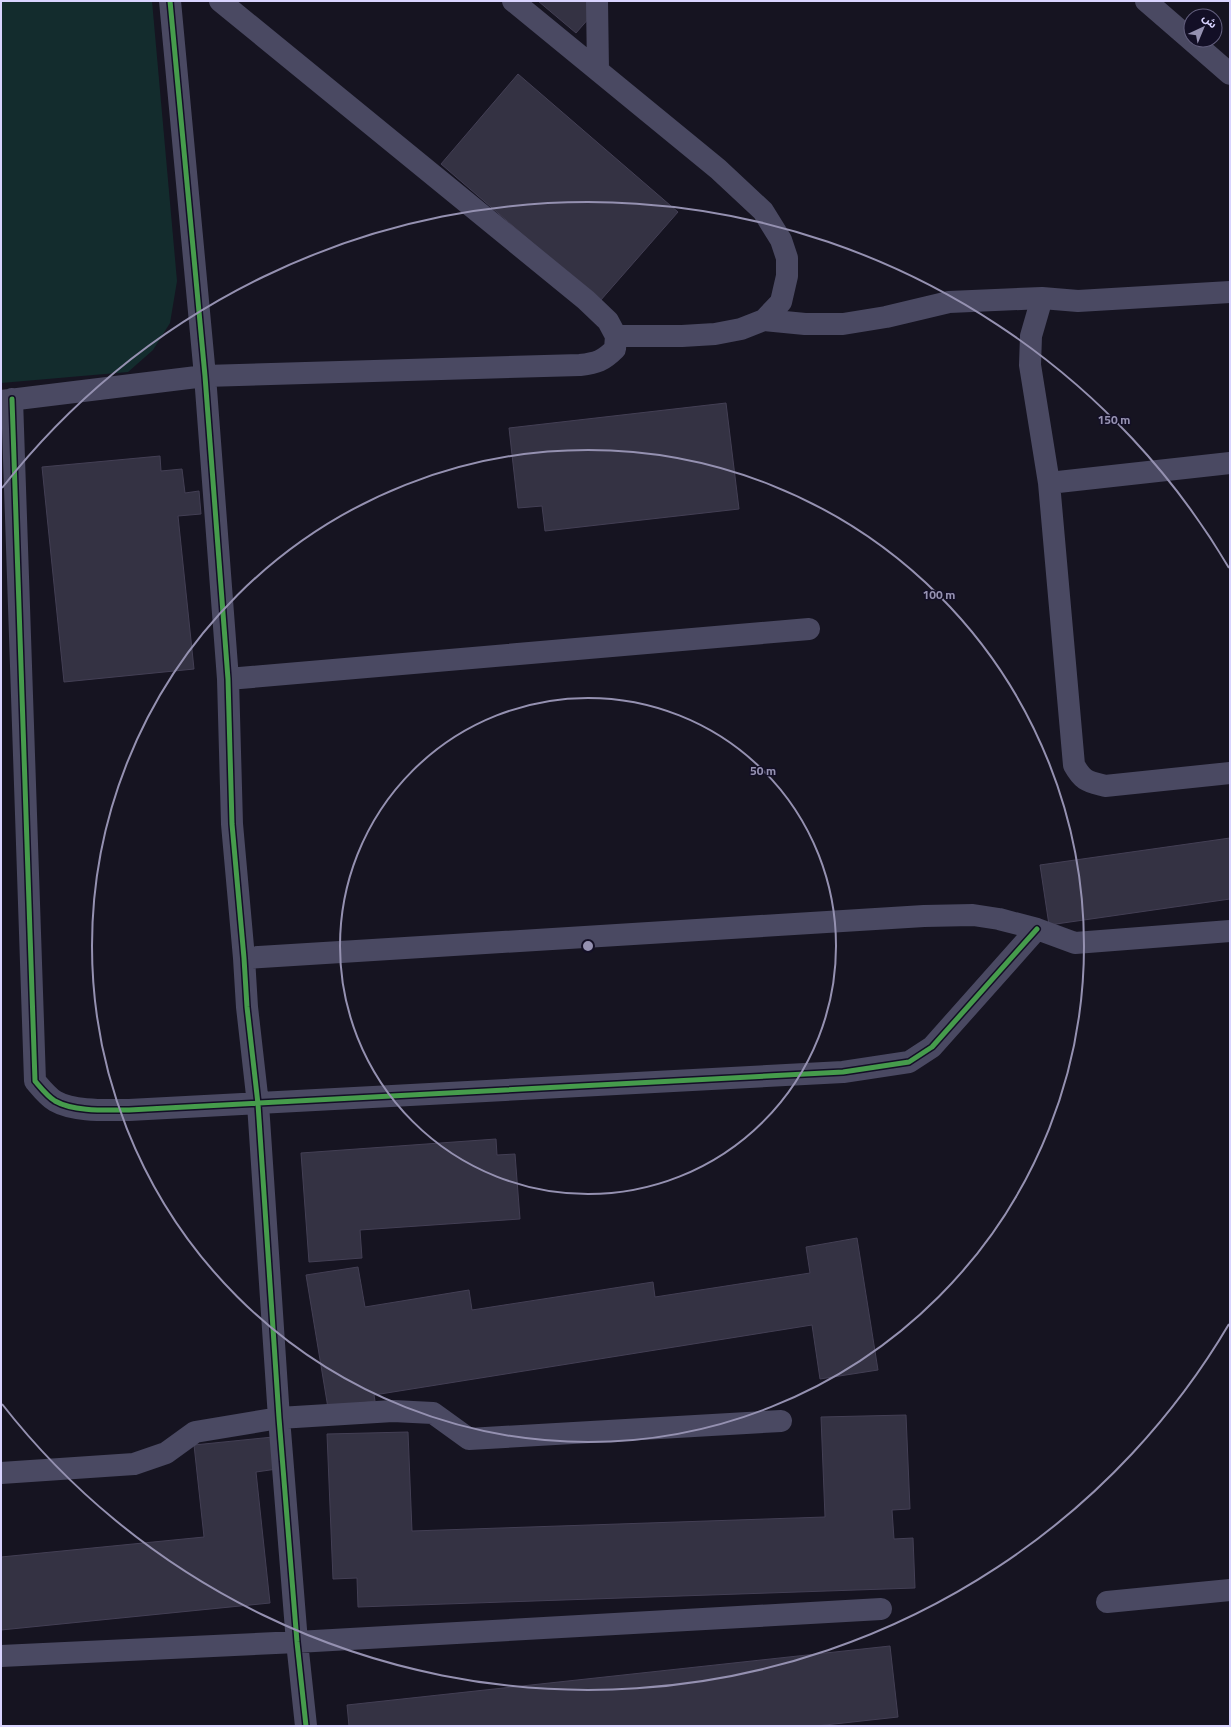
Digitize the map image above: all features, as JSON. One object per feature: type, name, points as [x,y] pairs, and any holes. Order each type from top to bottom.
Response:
[{"type":"street","points":[[170,1],[205,376],[228,679],[232,824],[247,1006],[258,1104],[279,1418],[297,1642],[306,1726]]},
{"type":"street","points":[[220,1],[586,300],[608,321],[616,336],[615,349],[607,357],[597,363],[580,365],[205,376],[6,400],[35,1081],[56,1101],[69,1106],[98,1110],[129,1110],[844,1072],[909,1062],[932,1047],[1038,929]]},
{"type":"street","points":[[513,1],[718,169],[763,211],[781,240],[787,258],[787,276],[781,302],[764,320],[741,329],[715,334],[682,336],[616,336]]},
{"type":"street","points":[[597,1],[598,70]]},
{"type":"street","points":[[1146,1],[1183,33]]},
{"type":"street","points":[[1200,48],[1230,74]]},
{"type":"street","points":[[764,320],[805,324],[843,324],[886,317],[949,302],[1042,298],[1078,301],[1230,292]]},
{"type":"street","points":[[1042,298],[1031,336],[1029,350],[1033,394],[1049,483],[1074,765],[1081,777],[1091,783],[1105,786],[1230,773]]},
{"type":"street","points":[[1049,483],[1230,463]]},
{"type":"street","points":[[228,679],[809,629]]},
{"type":"street","points":[[244,958],[924,916],[973,915],[999,919],[1038,929],[1075,943],[1230,930]]},
{"type":"street","points":[[1,1473],[134,1464],[166,1453],[195,1432],[279,1418],[393,1411],[433,1413],[469,1438],[780,1422]]},
{"type":"street","points":[[1107,1602],[1230,1590]]},
{"type":"street","points":[[1,1656],[297,1642],[881,1609]]},
{"type":"green space","points":[[1,1],[152,1],[177,281],[170,323],[153,350],[128,372],[1,383]]},
{"type":"building","points":[[538,1],[588,1],[590,17],[576,33]]},
{"type":"building","points":[[518,74],[678,212],[600,301],[441,164]]},
{"type":"building","points":[[726,403],[739,509],[545,531],[542,506],[518,508],[509,428]]},
{"type":"building","points":[[160,456],[161,471],[182,469],[185,493],[199,491],[201,514],[178,516],[194,669],[64,682],[42,467]]},
{"type":"building","points":[[1230,838],[1230,899],[1049,925],[1040,865]]},
{"type":"building","points":[[496,1139],[497,1155],[515,1154],[520,1219],[360,1230],[362,1258],[309,1262],[301,1153]]},
{"type":"building","points":[[857,1238],[878,1370],[820,1379],[812,1325],[374,1395],[375,1401],[328,1408],[306,1275],[358,1267],[365,1307],[469,1290],[472,1310],[653,1282],[655,1297],[810,1273],[806,1247]]},
{"type":"building","points":[[906,1415],[910,1509],[892,1510],[894,1539],[913,1538],[915,1588],[358,1607],[357,1578],[333,1579],[327,1434],[408,1432],[412,1531],[825,1517],[821,1417]]},
{"type":"building","points":[[273,1437],[277,1469],[256,1472],[270,1603],[1,1630],[1,1557],[204,1537],[194,1445]]},
{"type":"building","points":[[890,1646],[898,1717],[816,1726],[349,1726],[347,1705]]},
{"type":"cycle path","points":[[170,1],[205,376],[228,679],[232,824],[247,1007],[258,1104],[279,1418],[297,1642],[306,1726]]},
{"type":"cycle path","points":[[12,399],[35,1081],[55,1101],[63,1105],[81,1109],[129,1110],[843,1072],[909,1062],[932,1047],[1037,929]]}]
